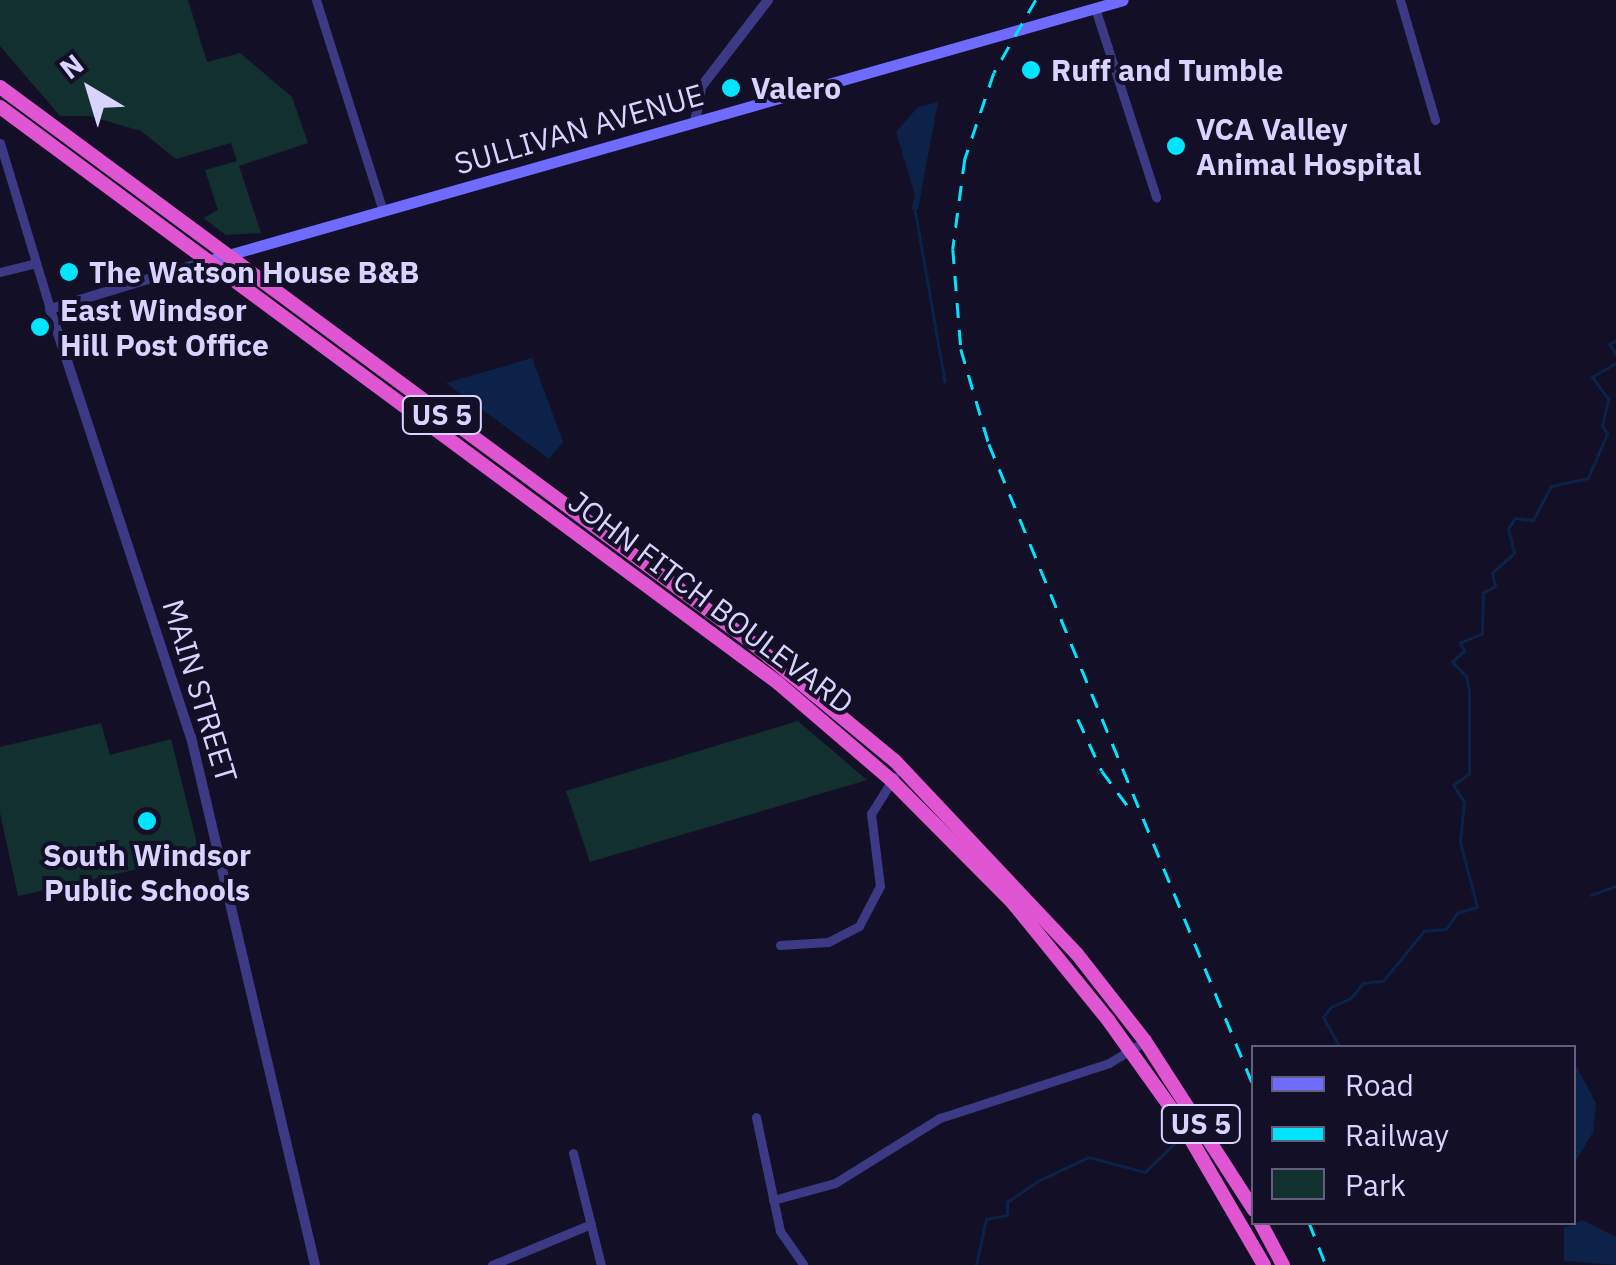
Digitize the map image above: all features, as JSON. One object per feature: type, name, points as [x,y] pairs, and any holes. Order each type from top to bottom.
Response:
[{"type":"highway","name":"JOHN FITCH BOULEVARD","points":[[0,87],[903,768],[1080,970],[1251,1206]]},
{"type":"highway","name":"JOHN FITCH BOULEVARD","points":[[0,106],[206,262],[654,581],[778,682],[1015,894]]},
{"type":"highway","name":"JOHN FITCH BOULEVARD","points":[[1138,1046],[1264,1265]]},
{"type":"highway","points":[[1249,1238],[1262,1226],[1283,1265]]},
{"type":"main road","name":"SULLIVAN AVENUE","points":[[206,262],[1122,0]]},
{"type":"street","points":[[316,0],[383,210]]},
{"type":"street","points":[[695,122],[701,87],[768,0]]},
{"type":"street","points":[[1400,0],[1436,120]]},
{"type":"street","points":[[1096,8],[1156,197]]},
{"type":"street","name":"MAIN STREET","points":[[0,142],[50,309],[192,739],[315,1265]]},
{"type":"street","points":[[0,272],[35,262]]},
{"type":"street","name":"SULLIVAN AVENUE","points":[[50,309],[206,262]]},
{"type":"street","points":[[780,945],[828,942],[858,926],[880,886],[871,814],[903,768]]},
{"type":"street","points":[[772,1200],[834,1183],[952,1113],[1138,1046]]},
{"type":"street","points":[[756,1117],[780,1230],[803,1264]]},
{"type":"street","points":[[573,1153],[601,1265]]},
{"type":"street","points":[[492,1265],[591,1224]]},
{"type":"green space","points":[[0,0],[188,0],[207,62],[240,53],[292,97],[308,143],[239,166],[261,233],[226,235],[203,218],[218,210],[205,170],[237,161],[231,143],[176,159],[141,131],[89,116],[60,116],[0,46]]},
{"type":"green space","points":[[798,721],[867,780],[590,862],[566,791]]},
{"type":"green space","points":[[101,723],[110,755],[171,739],[200,855],[18,896],[0,813],[0,747]]},
{"type":"water","points":[[938,102],[918,209],[911,210],[915,195],[896,132],[918,107]]},
{"type":"water","points":[[532,358],[563,442],[549,459],[446,383]]},
{"type":"water","points":[[1576,1066],[1596,1103],[1593,1132],[1576,1162]]},
{"type":"water","points":[[1582,1220],[1616,1237],[1616,1265],[1564,1261],[1564,1228]]},
{"type":"waterway","points":[[915,209],[945,381]]},
{"type":"waterway","points":[[1616,341],[1610,344],[1616,354]]},
{"type":"waterway","points":[[1338,1045],[1323,1017],[1331,1007],[1351,998],[1363,983],[1383,981],[1424,931],[1446,929],[1457,913],[1477,907],[1460,842],[1464,802],[1453,785],[1469,774],[1469,691],[1466,676],[1452,662],[1464,651],[1460,643],[1482,633],[1483,593],[1495,586],[1492,573],[1514,553],[1508,529],[1515,518],[1533,520],[1551,486],[1588,478],[1607,434],[1602,426],[1608,399],[1592,377],[1616,363]]},
{"type":"waterway","points":[[1591,895],[1616,886]]},
{"type":"waterway","points":[[976,1265],[986,1219],[1007,1215],[1007,1202],[1038,1181],[1089,1157],[1145,1172],[1175,1143]]},
{"type":"railway","points":[[1036,0],[994,73],[965,159],[953,249],[961,349],[989,444],[1251,1080]]},
{"type":"railway","points":[[1078,719],[1102,771],[1133,813]]},
{"type":"railway","points":[[1310,1225],[1326,1265]]},
{"type":"place","name":"Ruff and Tumble","points":[[1031,70]]},
{"type":"place","name":"Valero","points":[[731,88]]},
{"type":"place","name":"VCA Valley Animal Hospital","points":[[1176,146]]},
{"type":"place","name":"The Watson House B&B","points":[[69,272]]},
{"type":"place","name":"East Windsor Hill Post Office","points":[[40,327]]},
{"type":"place","name":"South Windsor Public Schools","points":[[147,821]]}]
